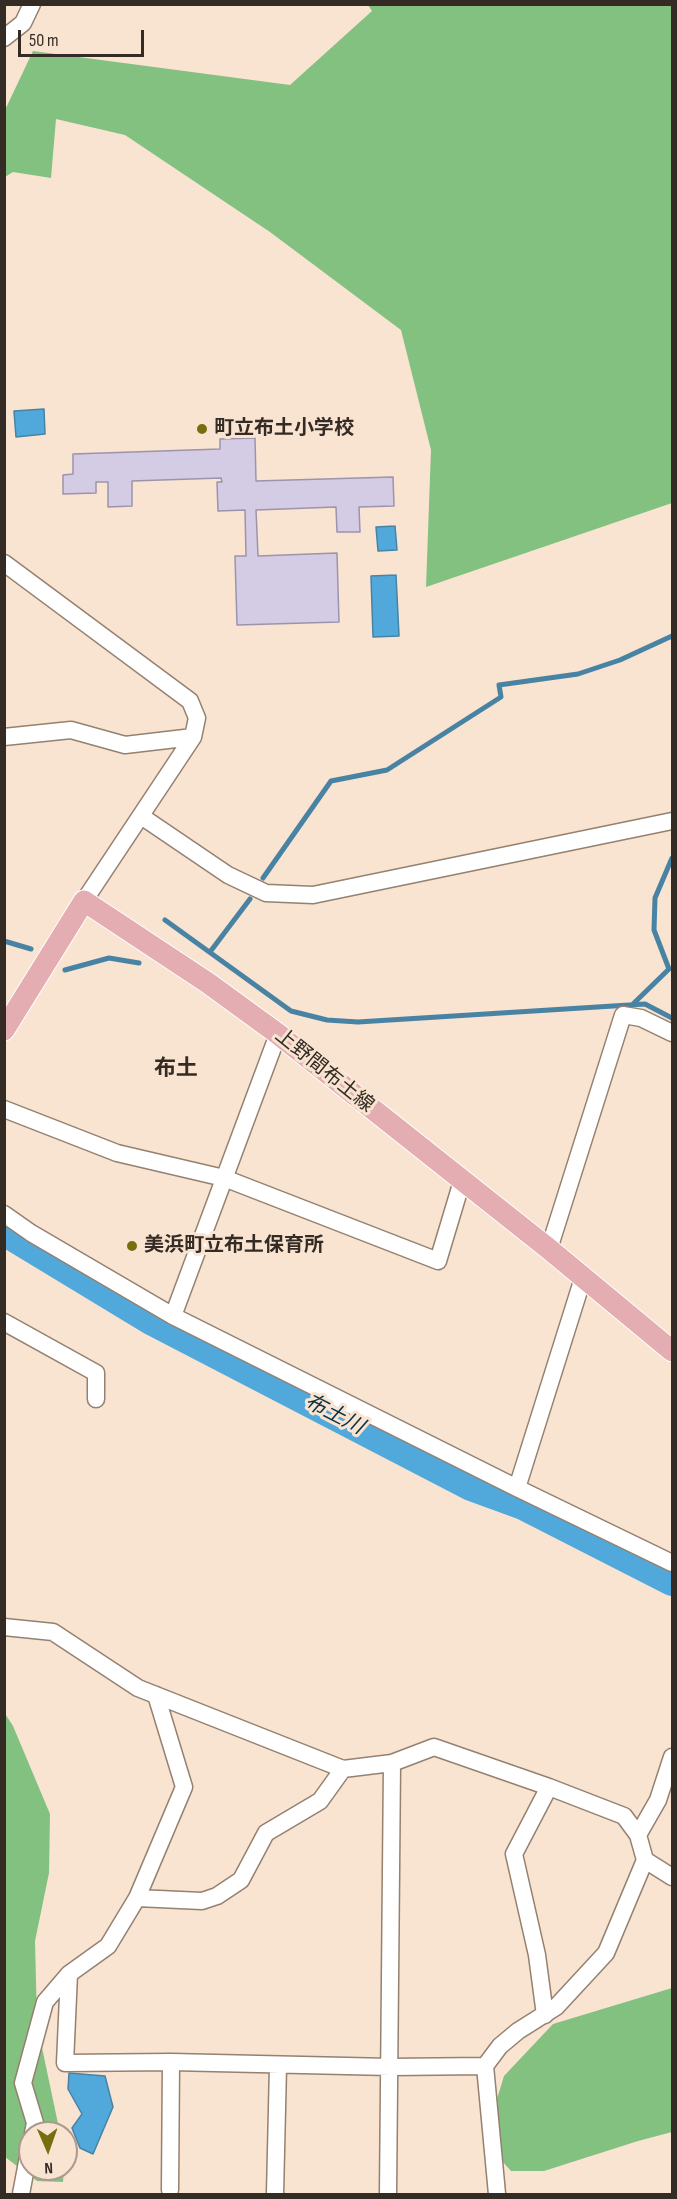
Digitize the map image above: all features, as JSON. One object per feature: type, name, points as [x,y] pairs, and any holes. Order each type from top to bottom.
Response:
[{"type":"main road","points":[[4,1030],[84,901]]},
{"type":"main road","name":"上野間布土線","points":[[84,901],[208,983],[278,1034],[549,1249],[672,1350]]},
{"type":"street","points":[[4,38],[23,23],[32,4]]},
{"type":"street","points":[[4,563],[190,701],[197,718],[193,736],[84,901]]},
{"type":"street","points":[[4,737],[71,730],[125,745],[193,736]]},
{"type":"street","points":[[141,816],[228,875],[266,893],[313,896],[672,821]]},
{"type":"street","points":[[549,1249],[623,1015],[641,1018],[672,1033]]},
{"type":"street","points":[[173,1316],[278,1034]]},
{"type":"street","points":[[4,1109],[117,1153],[224,1178],[438,1261],[462,1181]]},
{"type":"street","points":[[4,1214],[30,1233],[173,1316],[672,1563]]},
{"type":"street","points":[[517,1488],[583,1278]]},
{"type":"street","points":[[4,1322],[96,1373],[96,1399]]},
{"type":"street","points":[[4,1627],[53,1632],[138,1688],[343,1769],[392,1763],[434,1747],[549,1786],[624,1816],[638,1835],[645,1860],[606,1953],[556,2007],[518,2031],[500,2046],[485,2066],[497,2194]]},
{"type":"street","points":[[35,2121],[23,2083],[45,2002],[69,1974],[108,1946],[137,1898],[184,1787],[156,1695]]},
{"type":"street","points":[[638,1835],[658,1800],[672,1757]]},
{"type":"street","points":[[388,2194],[392,1763]]},
{"type":"street","points":[[137,1898],[202,1901],[217,1896],[241,1880],[266,1833],[320,1801],[343,1769]]},
{"type":"street","points":[[545,2015],[537,1955],[514,1854],[549,1786]]},
{"type":"street","points":[[645,1860],[672,1877]]},
{"type":"street","points":[[69,1974],[65,2063],[485,2066]]},
{"type":"street","points":[[170,2190],[171,2062]]},
{"type":"street","points":[[275,2194],[278,2066]]},
{"type":"green space","points":[[368,5],[672,5],[672,503],[426,587],[431,450],[401,330],[270,232],[125,135],[56,119],[51,178],[13,172],[5,177],[5,110],[33,51],[290,85],[372,11]]},
{"type":"green space","points":[[4,1712],[13,1726],[50,1814],[49,1873],[35,1941],[37,2024],[57,2121],[18,2121],[18,2167],[5,2157]]},
{"type":"green space","points":[[672,1988],[672,2132],[544,2171],[511,2171],[494,2152],[493,2112],[504,2076],[553,2024]]},
{"type":"water","points":[[44,409],[45,434],[16,437],[14,411]]},
{"type":"water","points":[[395,526],[397,550],[378,551],[376,527]]},
{"type":"water","points":[[396,575],[399,636],[373,637],[371,576]]},
{"type":"water","points":[[69,2073],[105,2076],[113,2107],[93,2154],[80,2148],[78,2143],[77,2121],[82,2114],[68,2089]]},
{"type":"building","points":[[255,438],[256,481],[393,477],[394,506],[359,507],[360,532],[337,532],[336,507],[256,510],[258,556],[337,553],[339,622],[237,625],[235,556],[246,556],[245,510],[218,511],[217,482],[222,482],[221,478],[132,481],[132,506],[108,507],[108,482],[96,482],[96,493],[63,494],[63,475],[73,474],[73,454],[220,449],[220,439]]},
{"type":"waterway","points":[[263,878],[331,781],[387,770],[501,697],[499,685],[578,674],[620,660],[672,636]]},
{"type":"waterway","points":[[632,1005],[669,969],[654,930],[655,898],[672,858]]},
{"type":"waterway","points":[[210,952],[250,899]]},
{"type":"waterway","points":[[165,920],[291,1011],[327,1020],[358,1022],[645,1004],[672,1018]]},
{"type":"waterway","points":[[4,941],[31,949]]},
{"type":"waterway","points":[[65,970],[109,958],[139,963]]},
{"type":"waterway","name":"布土川","points":[[4,1231],[151,1320],[471,1486],[523,1505],[672,1581]]},
{"type":"place","name":"町立布土小学校","points":[[202,429]]},
{"type":"place","name":"美浜町立布土保育所","points":[[132,1246]]},
{"type":"district","name":"布土","points":[[176,1069]]}]
